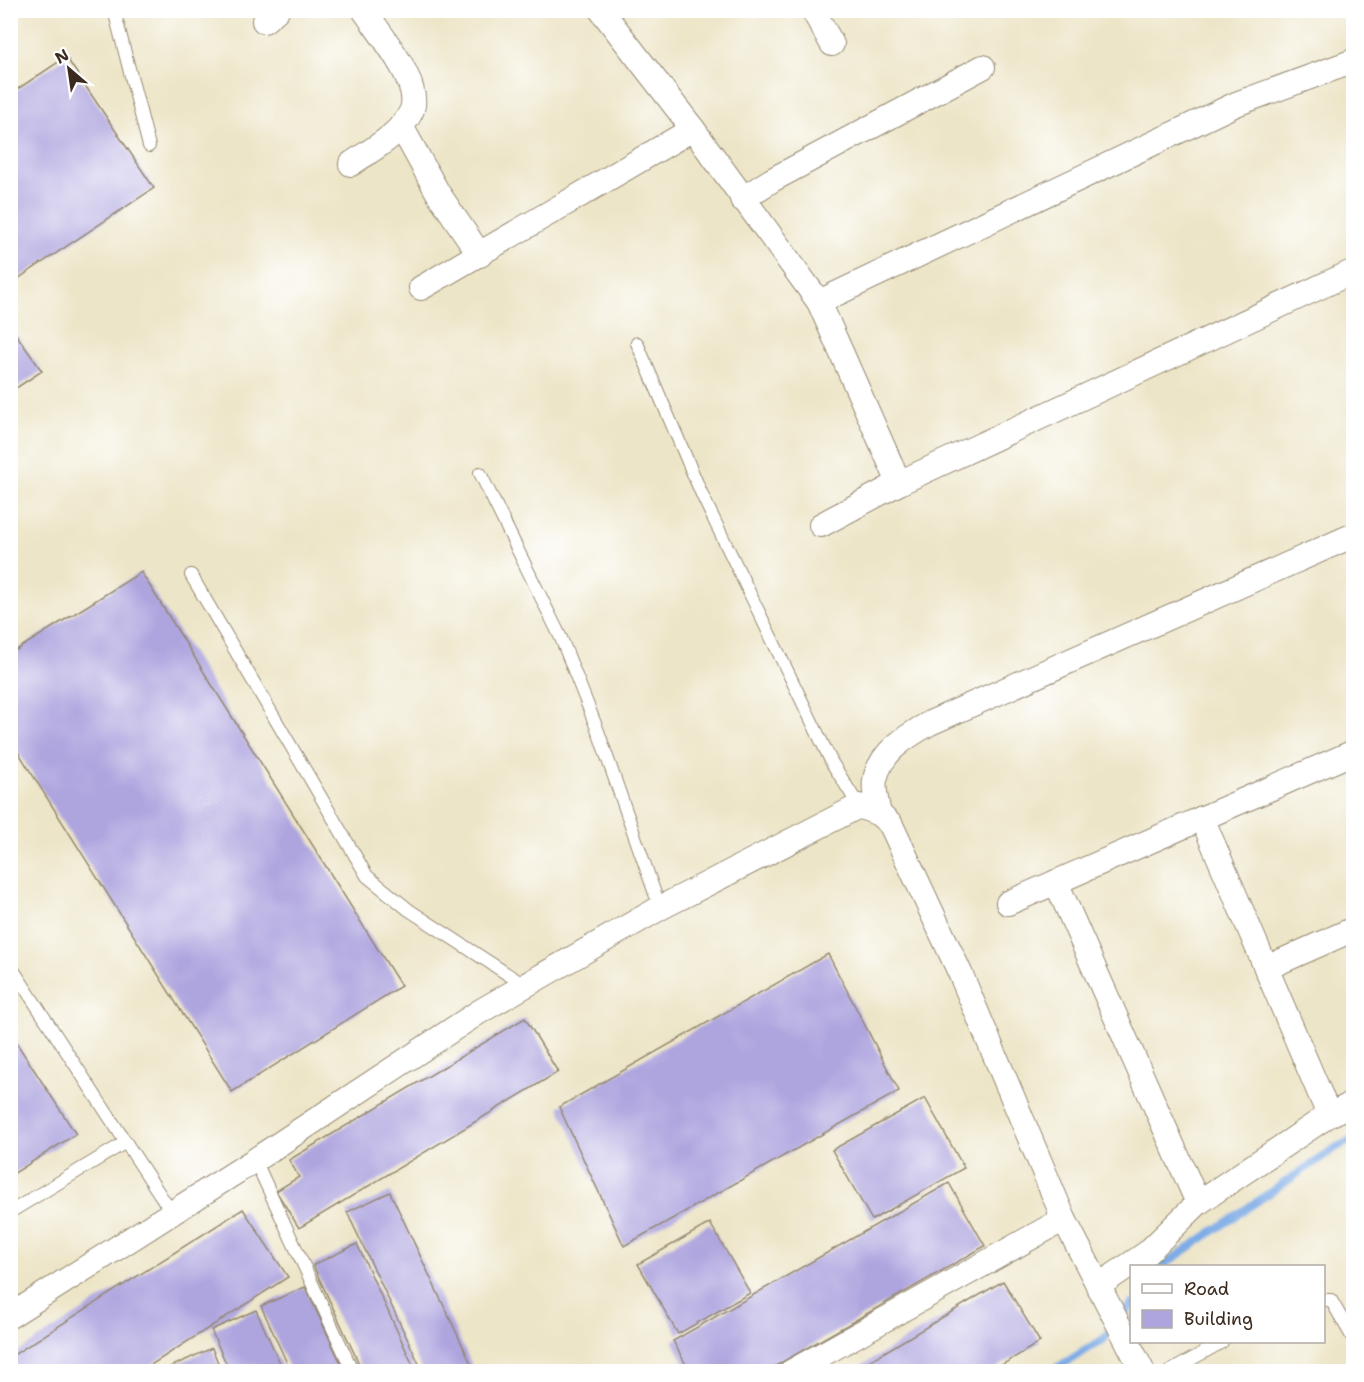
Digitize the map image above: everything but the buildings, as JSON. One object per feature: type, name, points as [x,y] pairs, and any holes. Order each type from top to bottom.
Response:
[{"type":"street","points":[[351,164],[401,126],[412,111],[415,96],[400,64],[364,10]]},
{"type":"street","points":[[601,10],[693,129],[819,302],[898,483]]},
{"type":"street","points":[[813,10],[832,44]]},
{"type":"street","points":[[819,302],[1236,104],[1353,61]]},
{"type":"street","points":[[742,199],[772,180],[983,67]]},
{"type":"street","points":[[401,126],[438,193],[480,255]]},
{"type":"street","points":[[421,288],[693,129]]},
{"type":"street","points":[[821,525],[898,483],[1353,271]]},
{"type":"street","points":[[869,810],[874,783],[883,759],[906,736],[1353,535]]},
{"type":"street","points":[[1008,903],[1353,752]]},
{"type":"street","points":[[10,1316],[255,1160],[479,1012],[660,908],[869,810]]},
{"type":"street","points":[[869,810],[891,825],[961,975],[1064,1220],[1143,1371]]},
{"type":"street","points":[[1202,818],[1329,1115]]},
{"type":"street","points":[[1056,882],[1198,1203]]},
{"type":"street","points":[[1266,968],[1353,928]]},
{"type":"street","points":[[1133,1265],[1198,1203],[1329,1115],[1353,1103]]},
{"type":"street","points":[[791,1371],[1064,1220]]},
{"type":"street","points":[[1102,1292],[1130,1268]]},
{"type":"lane","points":[[114,10],[149,146]]},
{"type":"lane","points":[[637,344],[703,497],[832,763],[869,810]]},
{"type":"lane","points":[[480,472],[561,638],[598,731],[660,908]]},
{"type":"lane","points":[[191,575],[367,876],[409,910],[524,986]]},
{"type":"lane","points":[[10,965],[172,1213]]},
{"type":"lane","points":[[10,1212],[126,1142]]},
{"type":"lane","points":[[255,1160],[353,1371]]},
{"type":"lane","points":[[1325,1300],[1331,1300],[1353,1340]]},
{"type":"lane","points":[[1169,1371],[1218,1343]]},
{"type":"waterway","points":[[1163,1265],[1337,1147],[1354,1139]]},
{"type":"waterway","points":[[1050,1372],[1104,1339],[1130,1306]]}]
